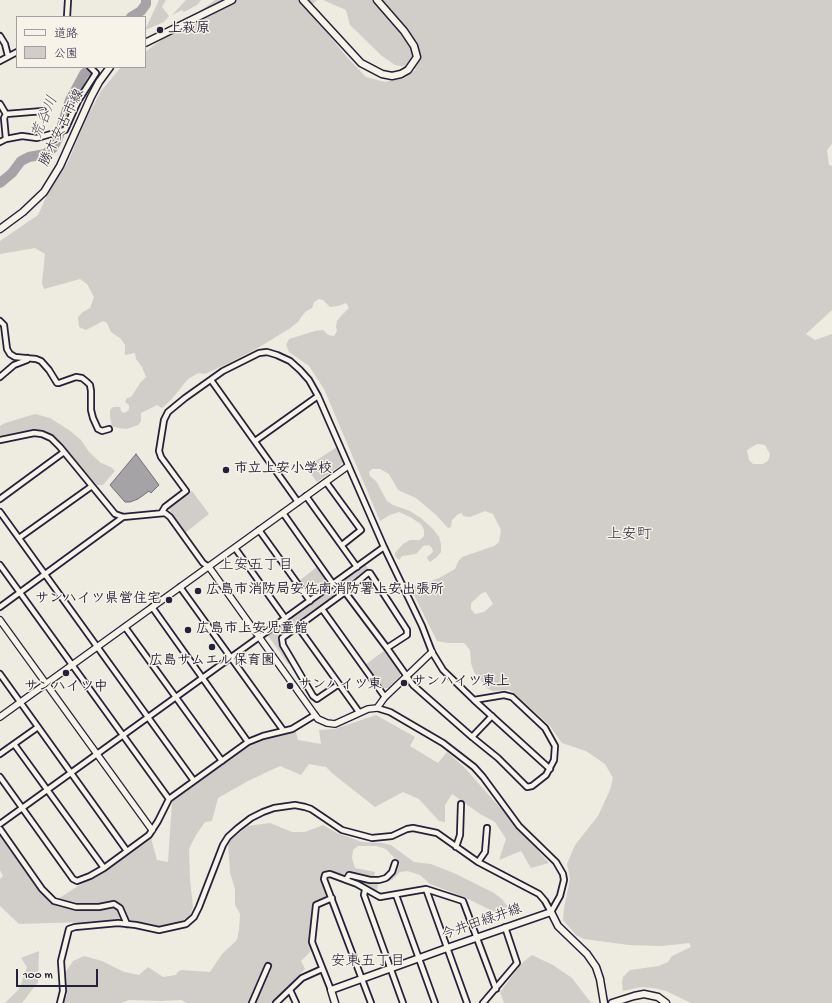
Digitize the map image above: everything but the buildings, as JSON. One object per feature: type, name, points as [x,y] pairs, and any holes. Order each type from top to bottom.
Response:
[{"type":"main road","points":[[146,42],[232,0]]},
{"type":"main road","points":[[303,0],[361,63],[382,74],[392,76],[401,74],[408,70],[417,57],[414,46],[404,31],[377,0]]},
{"type":"main road","name":"勝木安古市線","points":[[0,230],[23,212],[44,192],[60,166],[91,97],[99,82],[109,68]]},
{"type":"main road","points":[[551,912],[558,926],[587,954],[596,967],[600,979],[604,1003]]},
{"type":"main road","name":"今井田緑井線","points":[[330,990],[551,912]]},
{"type":"main road","points":[[330,990],[335,1003]]},
{"type":"main road","points":[[612,1003],[644,994],[658,997],[666,1003]]},
{"type":"street","points":[[67,16],[68,0]]},
{"type":"street","points":[[0,36],[5,44],[8,56]]},
{"type":"street","points":[[0,61],[16,52]]},
{"type":"street","points":[[0,142],[6,139],[22,136],[36,138],[65,130],[78,101],[96,73],[91,68]]},
{"type":"street","points":[[0,104],[6,114],[4,118],[6,139]]},
{"type":"street","points":[[6,114],[43,111]]},
{"type":"street","points":[[0,321],[4,325],[7,349],[10,354],[15,357],[41,361],[57,383],[76,378],[82,378],[88,382],[91,391],[91,410],[98,429],[102,431],[109,429]]},
{"type":"street","points":[[162,512],[165,507],[186,491],[159,451],[164,420],[168,412],[223,371],[259,353],[267,352],[290,361],[309,380],[318,396],[384,547],[422,626],[432,652],[443,670],[550,769]]},
{"type":"street","points":[[0,377],[14,365],[27,360],[28,358]]},
{"type":"street","points":[[211,380],[298,502]]},
{"type":"street","points":[[255,441],[318,396]]},
{"type":"street","points":[[0,440],[34,433],[42,434],[51,438],[115,514],[123,517],[162,512],[170,517],[203,563],[209,567],[318,719],[327,723],[335,724],[359,712],[377,708],[390,712],[443,743],[474,767],[491,787],[519,826],[556,862],[563,874],[564,880],[560,896],[551,912]]},
{"type":"street","points":[[0,499],[64,452]]},
{"type":"street","points":[[0,717],[348,466]]},
{"type":"street","points":[[326,482],[361,530],[342,545]]},
{"type":"street","points":[[19,538],[92,486]]},
{"type":"street","points":[[306,496],[357,567]]},
{"type":"street","points":[[283,513],[333,584]]},
{"type":"street","points":[[1,515],[194,781]]},
{"type":"street","points":[[0,607],[123,517]]},
{"type":"street","points":[[259,530],[310,601]]},
{"type":"street","points":[[0,824],[384,547]]},
{"type":"street","points":[[235,548],[285,618]]},
{"type":"street","points":[[0,565],[169,799]]},
{"type":"street","points":[[339,684],[317,699],[283,645],[282,638],[345,592],[368,573],[370,573],[407,630],[407,635],[387,648]]},
{"type":"street","points":[[180,587],[283,730]]},
{"type":"street","points":[[345,592],[413,685],[498,758],[527,787],[532,786],[546,775],[554,760],[555,746],[545,728],[512,697],[504,695],[474,700]]},
{"type":"street","points":[[152,607],[248,742]]},
{"type":"street","points":[[322,609],[385,697]]},
{"type":"street","points":[[0,620],[152,830]]},
{"type":"street","points":[[125,626],[222,761]]},
{"type":"street","points":[[298,627],[359,712]]},
{"type":"street","points":[[377,708],[385,697],[432,652]]},
{"type":"street","points":[[0,674],[127,851]]},
{"type":"street","points":[[0,777],[73,878],[78,881],[104,868],[149,835],[169,799],[248,742],[283,730],[292,729],[315,715]]},
{"type":"street","points":[[472,737],[492,716]]},
{"type":"street","points":[[0,754],[38,727]]},
{"type":"street","points":[[14,744],[104,868]]},
{"type":"street","points":[[456,847],[460,835],[461,804]]},
{"type":"street","points":[[60,1003],[63,991],[61,961],[69,929],[83,926],[118,923],[159,930],[186,924],[190,921],[199,907],[223,845],[228,837],[251,818],[274,808],[295,805],[305,807],[311,809],[342,830],[372,838],[392,836],[407,829],[432,832],[442,836],[478,862],[539,894],[551,912]]},
{"type":"street","points":[[478,862],[485,852],[487,828]]},
{"type":"street","points":[[0,829],[42,889],[54,901],[76,908],[99,907],[114,904],[120,908],[127,924]]},
{"type":"street","points":[[346,880],[349,875],[370,880],[386,878],[392,872],[395,863]]},
{"type":"street","points":[[370,1003],[324,879],[325,875],[330,874],[357,884],[365,890],[380,897],[426,889],[463,902],[496,989]]},
{"type":"street","points":[[426,889],[467,1003]]},
{"type":"street","points":[[365,890],[364,895],[403,1003]]},
{"type":"street","points":[[396,895],[435,1003]]},
{"type":"street","points":[[330,990],[312,942],[316,905],[332,898]]},
{"type":"street","points":[[483,1003],[517,963],[505,927]]},
{"type":"street","points":[[252,1003],[268,966]]},
{"type":"street","points":[[276,1003],[302,978],[322,969]]},
{"type":"street","points":[[290,990],[296,1003]]},
{"type":"green space","points":[[159,0],[166,0],[162,7],[169,16],[164,22],[146,30]]},
{"type":"green space","points":[[186,0],[201,0],[197,5],[184,12],[182,10],[172,15]]},
{"type":"green space","points":[[215,0],[317,0],[306,10],[311,13],[346,56],[366,77],[385,82],[405,78],[416,69],[395,65],[382,56],[350,25],[346,10],[323,0],[832,0],[832,144],[827,150],[829,165],[832,166],[832,310],[806,334],[815,340],[832,334],[832,1003],[691,1003],[666,991],[653,988],[641,987],[623,991],[623,977],[630,970],[659,966],[668,962],[672,956],[691,947],[689,943],[662,946],[629,945],[584,939],[576,935],[563,920],[570,879],[567,864],[575,845],[598,816],[610,790],[613,778],[605,764],[586,751],[562,743],[550,726],[514,693],[509,690],[493,691],[488,689],[474,672],[471,663],[470,650],[464,643],[437,641],[410,587],[421,585],[439,578],[455,569],[462,557],[494,546],[499,542],[501,530],[493,514],[485,511],[470,517],[463,516],[462,513],[458,514],[452,520],[451,527],[448,528],[436,515],[416,498],[398,490],[389,474],[380,469],[372,469],[369,472],[370,476],[376,481],[387,501],[393,505],[410,511],[421,518],[433,529],[439,537],[441,544],[441,552],[430,562],[427,557],[433,552],[429,545],[423,546],[416,554],[402,556],[399,560],[395,556],[395,553],[403,544],[410,540],[420,540],[424,536],[424,530],[421,524],[399,512],[380,521],[324,389],[309,366],[289,352],[286,345],[289,339],[315,331],[323,330],[328,335],[334,336],[337,331],[337,321],[349,308],[346,303],[330,307],[323,300],[319,299],[314,302],[312,308],[305,312],[298,322],[289,329],[229,363],[205,374],[198,373],[188,379],[171,400],[162,408],[157,405],[141,413],[141,421],[138,425],[127,429],[112,426],[110,410],[113,407],[120,407],[121,411],[124,413],[129,410],[129,405],[125,402],[127,398],[131,397],[146,377],[142,367],[136,359],[135,353],[125,355],[125,345],[121,339],[111,332],[107,323],[103,321],[86,330],[79,327],[78,317],[90,308],[94,297],[87,284],[80,279],[44,289],[42,283],[45,254],[35,248],[0,254],[0,241],[38,215],[48,193],[68,162],[86,119],[101,91],[120,68],[146,68],[146,51]],"holes":[[[757,444],[765,445],[770,454],[768,461],[763,464],[753,464],[749,460],[747,450]],[[486,592],[493,604],[484,612],[475,614],[471,609],[471,603],[482,593]]]},
{"type":"green space","points":[[35,414],[50,418],[69,430],[81,440],[89,452],[101,463],[111,467],[115,471],[103,485],[97,485],[63,445],[55,437],[45,431],[33,430],[0,437],[0,426],[5,423]]},
{"type":"green space","points":[[337,447],[343,461],[341,465],[317,482],[306,467]]},
{"type":"green space","points":[[192,491],[209,514],[185,533],[170,511],[170,508]]},
{"type":"green space","points":[[365,564],[369,570],[280,636],[280,645],[292,661],[288,664],[267,634]]},
{"type":"green space","points":[[318,566],[328,581],[328,585],[312,596],[309,595],[299,581]]},
{"type":"green space","points":[[385,650],[400,670],[400,676],[388,688],[382,688],[365,665]]},
{"type":"green space","points":[[376,715],[415,737],[410,746],[438,763],[447,752],[464,767],[549,863],[531,868],[521,851],[499,860],[506,839],[495,822],[480,814],[452,794],[445,805],[445,822],[439,821],[419,799],[403,792],[375,807],[326,767],[309,764],[301,775],[280,766],[248,781],[218,798],[212,821],[205,822],[189,849],[193,907],[189,917],[176,924],[161,927],[121,919],[19,924],[0,906],[0,879],[3,876],[0,870],[0,832],[52,903],[151,838],[157,860],[168,862],[172,802],[250,744],[295,729],[298,740],[321,744],[319,730],[335,729]]},
{"type":"green space","points":[[270,823],[292,832],[305,832],[323,825],[337,833],[362,842],[391,845],[414,862],[431,864],[456,874],[494,893],[502,899],[508,907],[508,913],[503,916],[464,897],[430,884],[420,875],[407,871],[400,872],[392,880],[378,884],[377,890],[374,891],[358,882],[360,879],[370,882],[379,882],[389,879],[400,864],[386,849],[376,846],[358,846],[353,850],[352,858],[355,868],[375,872],[374,876],[369,877],[348,871],[343,874],[328,870],[323,873],[321,878],[326,896],[312,904],[309,944],[311,951],[301,961],[305,969],[271,1003],[186,1003],[182,1000],[129,1000],[121,1003],[62,1003],[67,995],[65,973],[73,961],[84,956],[102,961],[124,972],[139,975],[148,967],[163,977],[176,975],[181,970],[210,972],[222,954],[237,940],[239,930],[240,914],[235,905],[235,889],[230,873],[228,842],[248,826]]},
{"type":"green space","points":[[39,951],[38,982],[22,1003],[5,1003],[19,989],[27,967],[21,958]]},
{"type":"green space","points":[[532,955],[553,965],[572,978],[591,1003],[504,1003],[500,992],[522,963]]},
{"type":"shaded area","points":[[136,454],[159,485],[151,493],[149,491],[138,499],[125,502],[110,485]]},
{"type":"waterway","name":"荒谷川","points":[[133,16],[141,11],[146,4],[146,0]]},
{"type":"waterway","name":"荒谷川","points":[[0,183],[12,173],[21,161],[29,157],[45,154],[53,148],[58,138],[70,100],[84,74],[90,68]]},
{"type":"place","name":"上萩原","points":[[160,30]]},
{"type":"place","name":"市立上安小学校","points":[[226,470]]},
{"type":"place","name":"広島市消防局安佐南消防署上安出張所","points":[[198,591]]},
{"type":"place","name":"サンハイツ県営住宅","points":[[169,600]]},
{"type":"place","name":"広島市上安児童館","points":[[188,630]]},
{"type":"place","name":"広島サムエル保育園","points":[[212,647]]},
{"type":"place","name":"サンハイツ中","points":[[66,673]]},
{"type":"place","name":"サンハイツ東上","points":[[404,683]]},
{"type":"place","name":"サンハイツ東","points":[[290,686]]},
{"type":"district","name":"上安町","points":[[629,536]]},
{"type":"district","name":"上安五丁目","points":[[256,567]]},
{"type":"district","name":"安東五丁目","points":[[368,963]]}]
